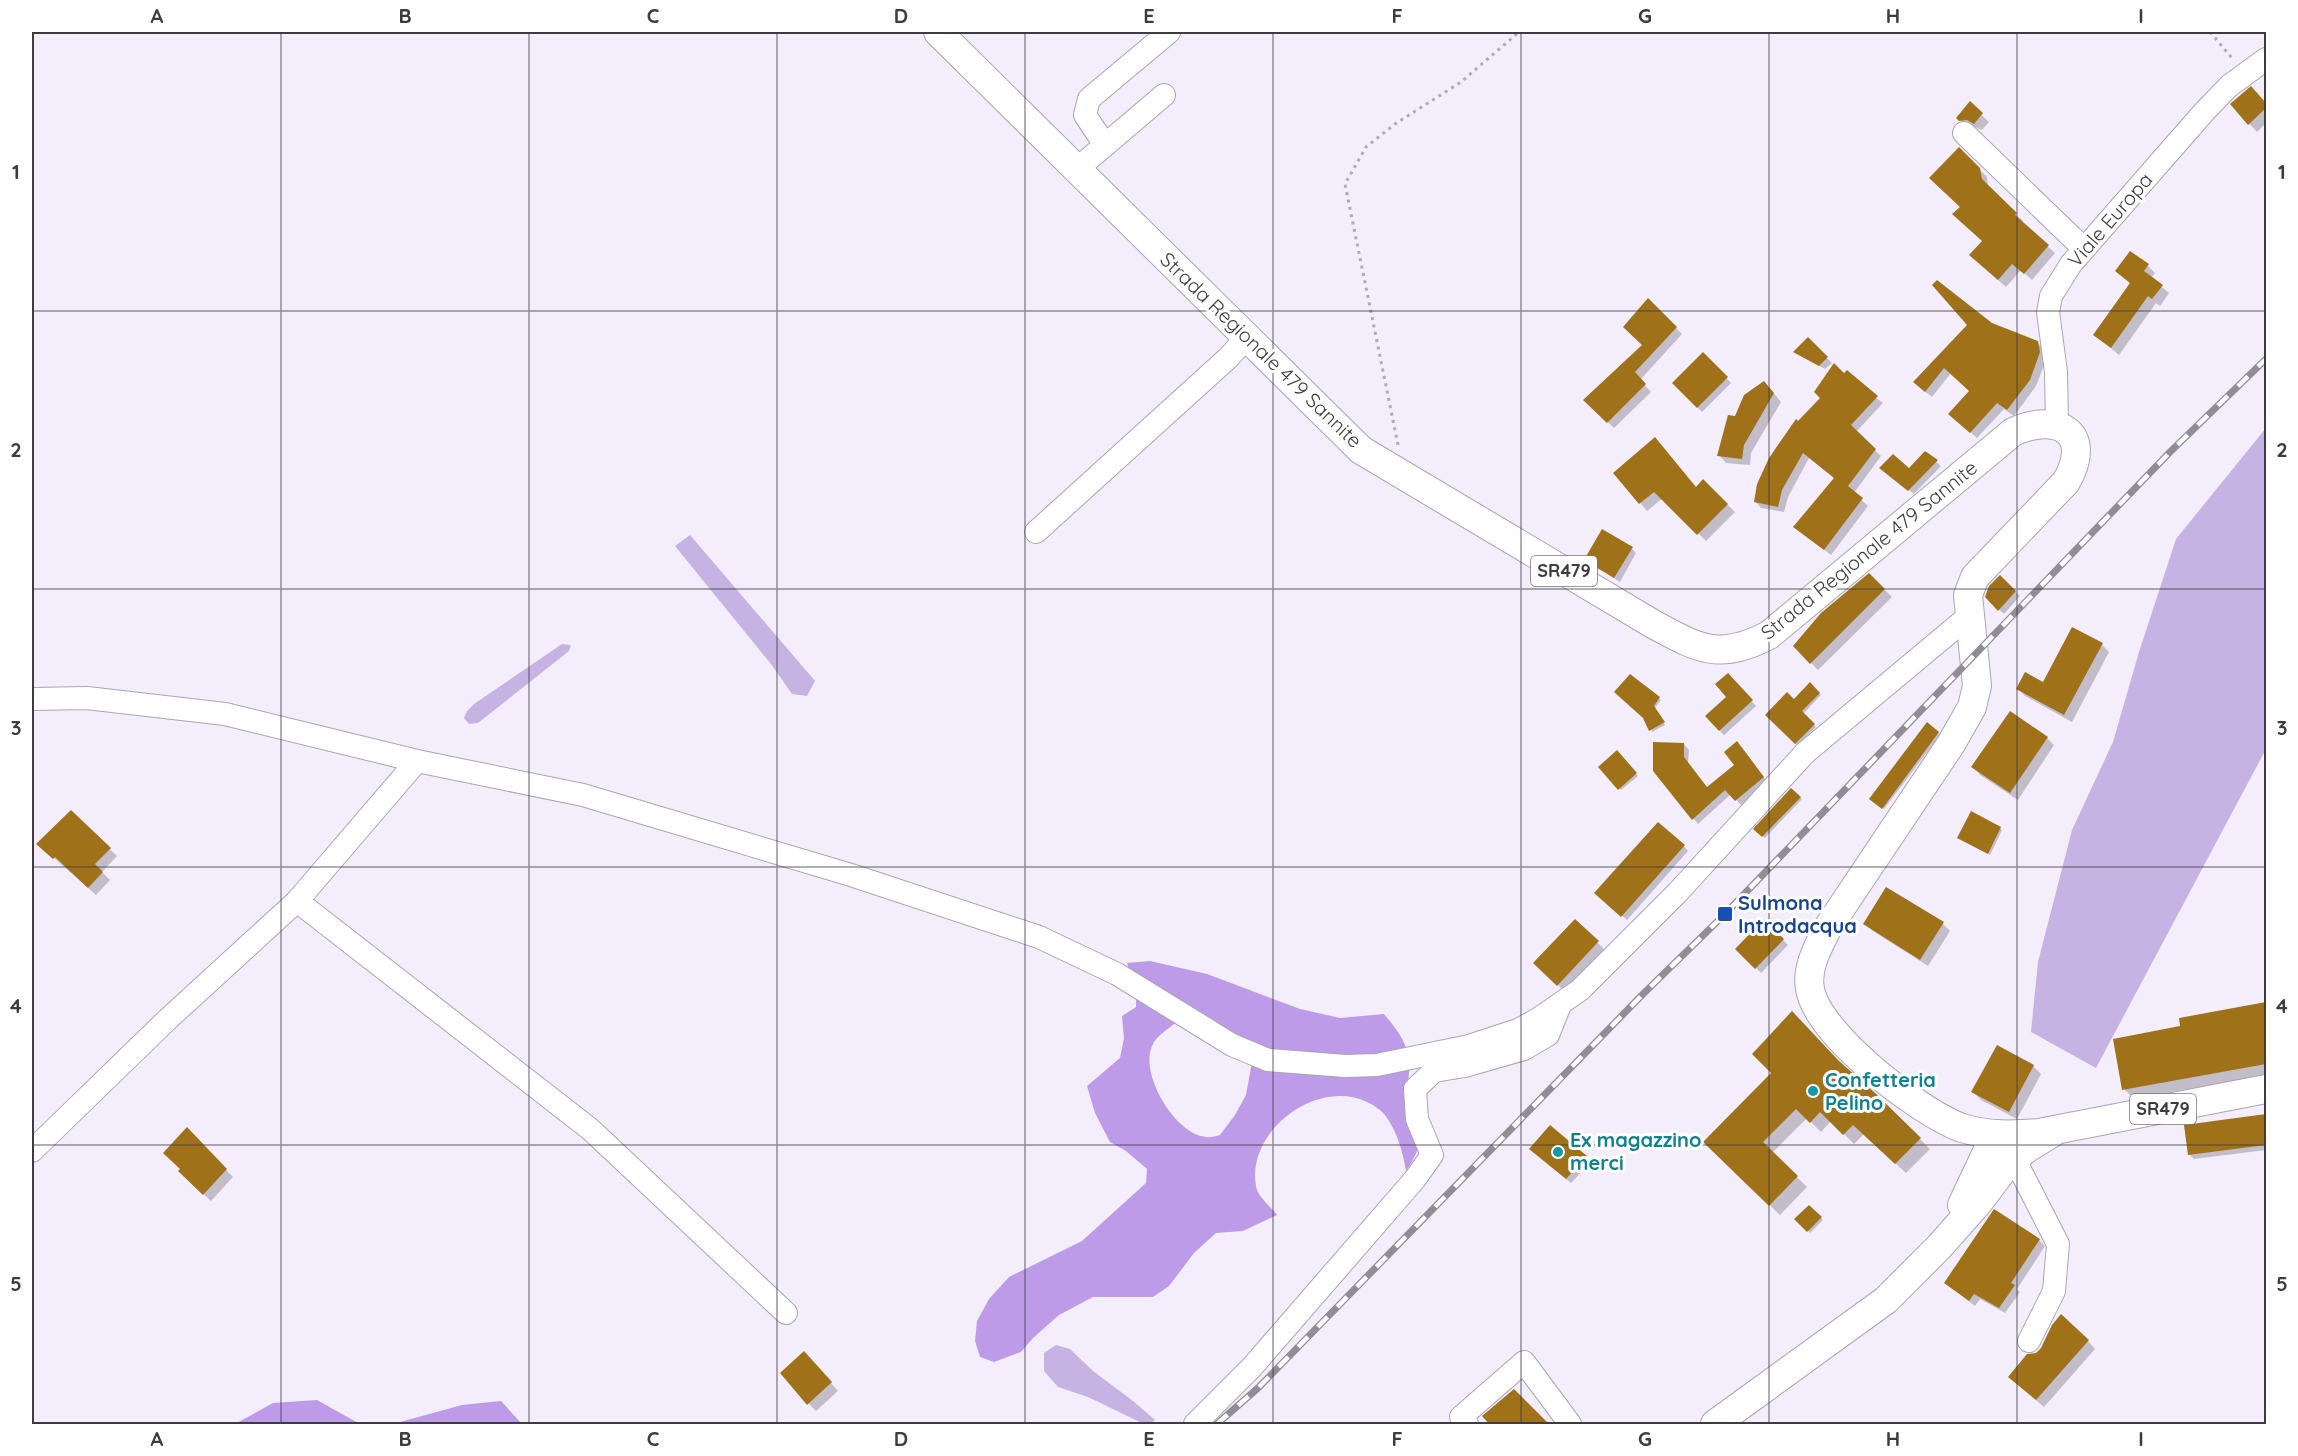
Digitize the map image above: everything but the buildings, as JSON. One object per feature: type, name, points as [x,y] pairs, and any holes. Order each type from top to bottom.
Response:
[{"type":"main road","name":"Strada Regionale 479 Sannite","points":[[938,32],[1361,450],[1693,646],[1726,651],[1749,646],[1769,635],[2013,432],[2027,426],[2057,424]]},
{"type":"main road","points":[[2005,1157],[1964,1128],[1943,1120],[1915,1103],[1875,1072],[1837,1035],[1814,1001],[1809,982],[1814,958],[1827,929],[1951,744],[1972,707],[1977,686],[1968,595],[1975,577],[2066,482],[2073,470],[2076,456],[2075,443],[2068,431],[2057,424]]},
{"type":"main road","name":"SR479","points":[[2005,1157],[2059,1129],[2266,1089]]},
{"type":"main road","points":[[1964,1128],[1971,1160],[1969,1190]]},
{"type":"main road","points":[[1940,1247],[1958,1216],[1986,1154],[2005,1157]]},
{"type":"main road","points":[[1715,1425],[1886,1300],[1940,1247],[1978,1203],[2005,1157]]},
{"type":"street","points":[[1105,145],[1084,115],[1089,99],[1169,32]]},
{"type":"street","name":"Viale Europa","points":[[2057,424],[2056,372],[2049,312],[2055,286],[2084,249],[2204,112],[2229,86],[2266,58]]},
{"type":"street","points":[[1077,169],[1164,95]]},
{"type":"street","points":[[1964,133],[2084,249]]},
{"type":"street","points":[[1036,532],[1228,358],[1247,337]]},
{"type":"street","points":[[32,699],[87,698],[225,714],[417,760],[583,795],[851,875],[1016,928],[1092,961],[1232,1045],[1268,1060],[1345,1066],[1377,1065],[1469,1046],[1518,1030],[1580,990],[1678,892],[1805,753],[1969,615]]},
{"type":"street","points":[[32,1151],[168,1019],[297,901],[417,760]]},
{"type":"street","points":[[297,901],[590,1129],[786,1313]]},
{"type":"street","points":[[1195,1425],[1252,1367],[1415,1179],[1432,1155],[1417,1119],[1415,1089],[1434,1071],[1465,1066],[1524,1049],[1540,1040],[1548,1035],[1560,1005]]},
{"type":"street","points":[[2005,1157],[2019,1172],[2058,1244],[2054,1291],[2029,1341]]},
{"type":"street","points":[[1467,1425],[1461,1417],[1524,1362],[1569,1425]]},
{"type":"path","points":[[1405,476],[1346,184],[1366,147],[1395,124],[1461,82],[1519,32]]},
{"type":"path","points":[[2210,32],[2245,73]]},
{"type":"shaded area","points":[[2266,428],[2266,749],[2096,1068],[2031,1032],[2038,962],[2072,830],[2113,742],[2139,652],[2176,539]]},
{"type":"shaded area","points":[[690,535],[815,681],[807,696],[792,694],[771,664],[675,546]]},
{"type":"shaded area","points":[[562,644],[571,645],[569,651],[478,723],[469,724],[464,718],[474,704]]},
{"type":"shaded area","points":[[1150,961],[1207,974],[1300,1009],[1340,1018],[1384,1014],[1406,1047],[1409,1063],[1407,1096],[1418,1133],[1418,1148],[1406,1171],[1396,1135],[1385,1115],[1377,1108],[1367,1102],[1347,1096],[1327,1097],[1307,1104],[1289,1114],[1274,1129],[1262,1146],[1256,1166],[1257,1190],[1277,1215],[1243,1231],[1216,1233],[1194,1253],[1169,1286],[1153,1297],[1093,1297],[1059,1315],[1021,1352],[994,1362],[980,1357],[975,1341],[977,1321],[989,1299],[1009,1277],[1082,1241],[1146,1183],[1147,1169],[1126,1151],[1110,1142],[1095,1113],[1087,1086],[1120,1058],[1124,1038],[1122,1016],[1136,1007],[1136,993],[1127,963]],"holes":[[[1178,1021],[1252,1062],[1246,1095],[1235,1115],[1220,1135],[1208,1137],[1194,1133],[1182,1125],[1171,1113],[1154,1084],[1150,1068],[1150,1054],[1156,1039]]]},
{"type":"shaded area","points":[[1056,1345],[1070,1349],[1093,1371],[1155,1420],[1150,1424],[1144,1424],[1088,1397],[1058,1387],[1044,1371],[1044,1353]]},
{"type":"shaded area","points":[[317,1400],[360,1424],[235,1424],[273,1403]]},
{"type":"shaded area","points":[[501,1401],[522,1424],[393,1424],[462,1405]]},
{"type":"railway","points":[[1217,1424],[1258,1388],[1643,994],[1725,914],[2170,452],[2266,359]]},
{"type":"place","name":"Sulmona Introdacqua","points":[[1725,914]]},
{"type":"place","name":"Confetteria Pelino","points":[[1813,1091]]},
{"type":"place","name":"Ex magazzino merci","points":[[1558,1152]]}]
